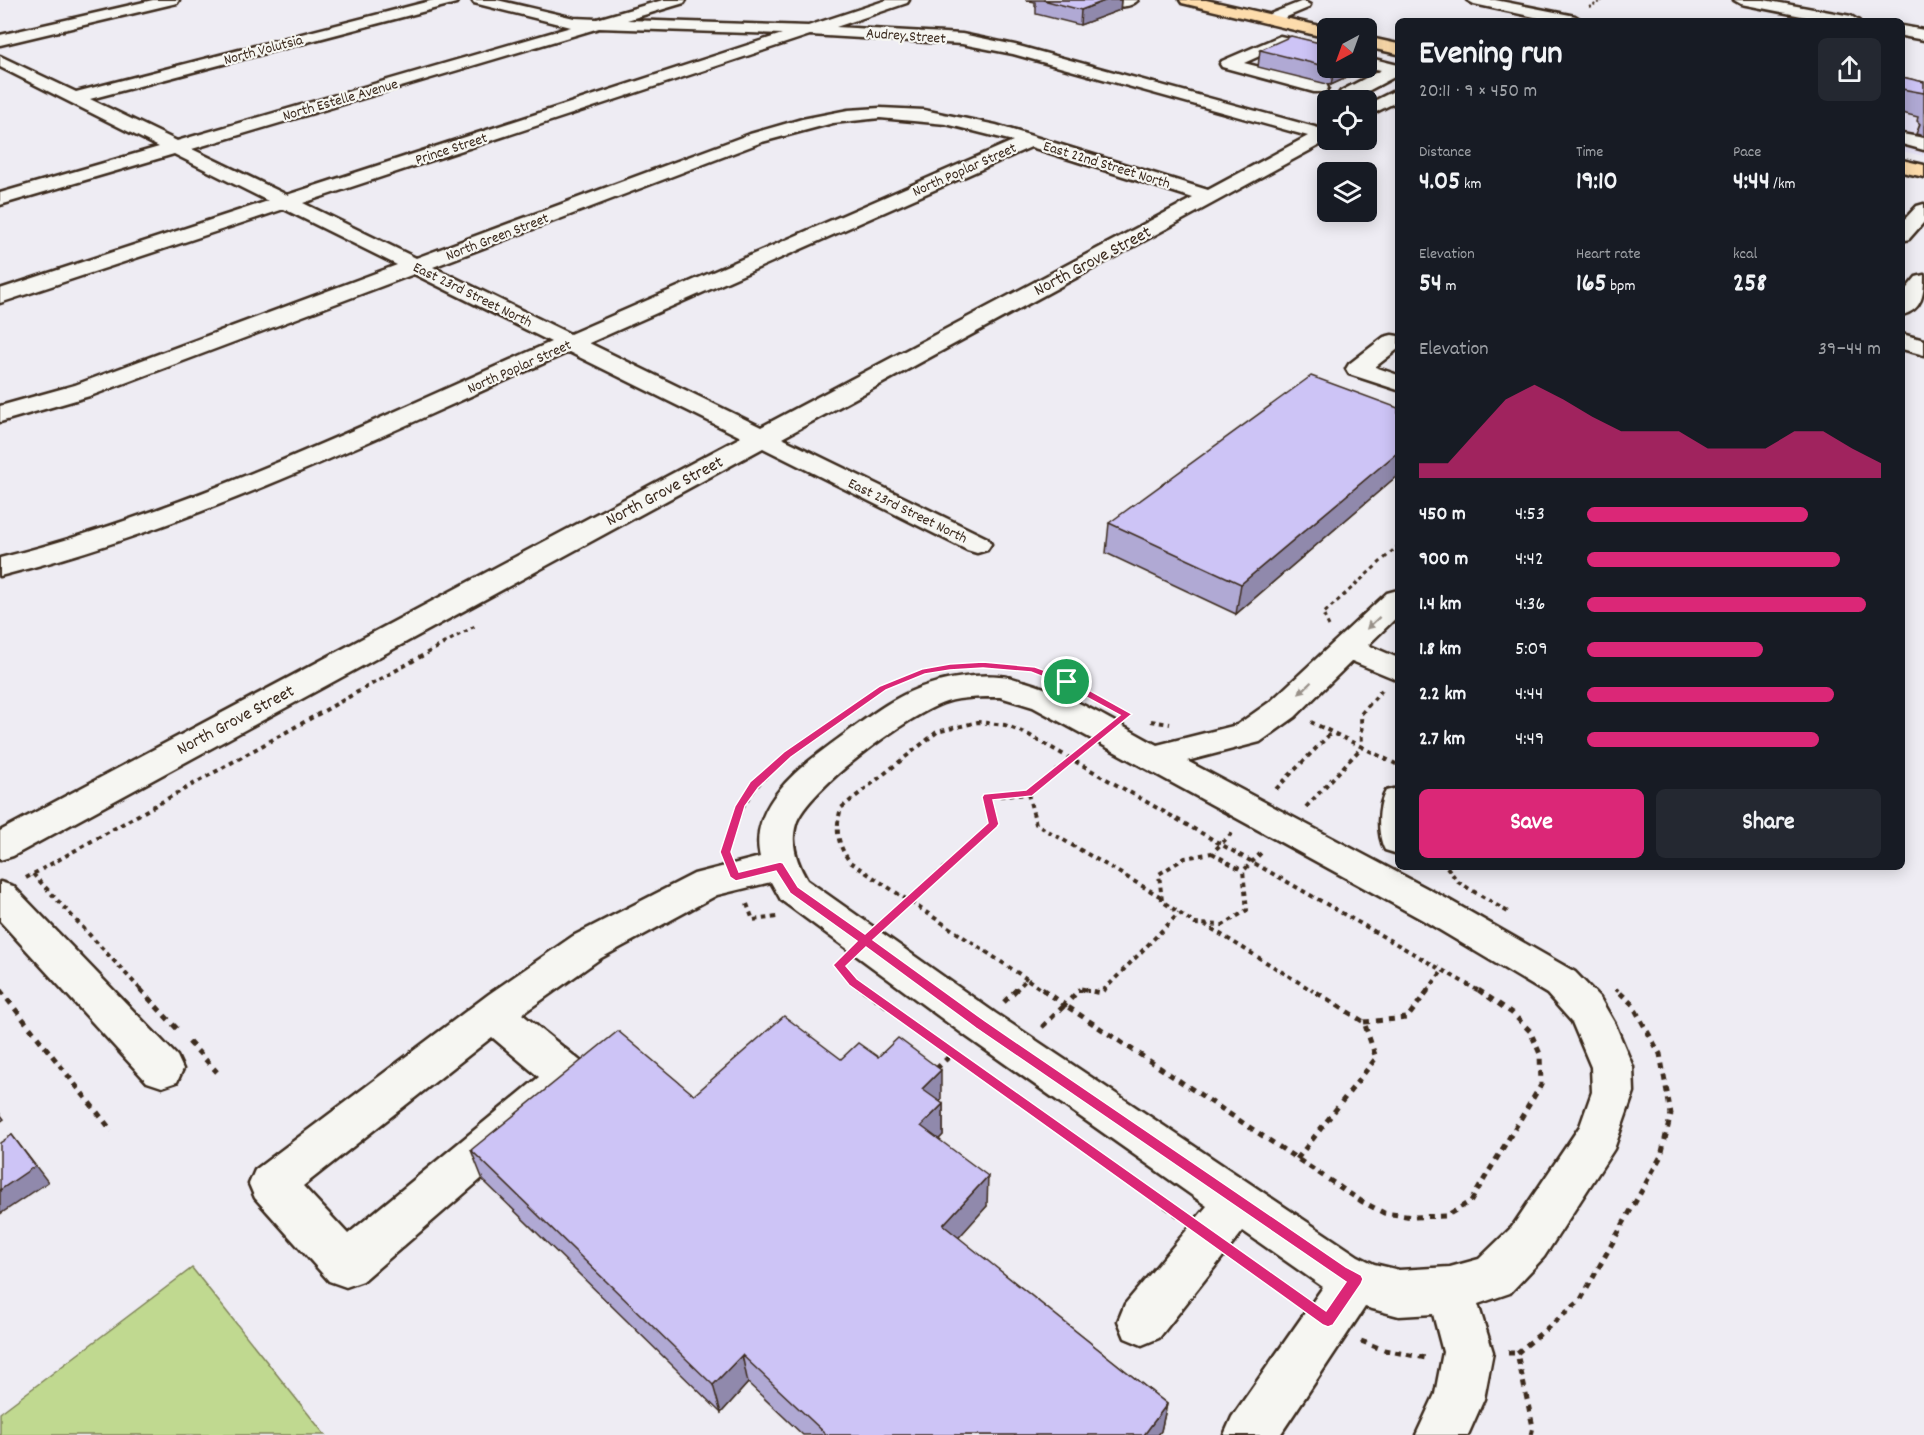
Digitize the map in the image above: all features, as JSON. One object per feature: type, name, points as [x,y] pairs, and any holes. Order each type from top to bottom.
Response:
[{"type":"main road","points":[[1187,0],[1317,31]]},
{"type":"main road","points":[[1377,44],[1395,48]]},
{"type":"main road","points":[[1905,167],[1924,171]]},
{"type":"street","points":[[0,40],[172,0]]},
{"type":"street","name":"North Volutsia","points":[[74,98],[451,0]]},
{"type":"street","name":"Audrey Street","points":[[479,0],[574,23],[885,33],[987,43],[1317,132]]},
{"type":"street","name":"North Estelle Avenue","points":[[0,199],[679,0]]},
{"type":"street","name":"Prince Street","points":[[0,296],[902,0]]},
{"type":"street","points":[[1109,0],[1123,3],[1131,0]]},
{"type":"street","points":[[1474,0],[1540,18],[1565,5]]},
{"type":"street","points":[[1741,0],[1835,18]]},
{"type":"street","points":[[1270,19],[1303,4]]},
{"type":"street","points":[[1905,32],[1924,35]]},
{"type":"street","points":[[1305,47],[1317,40]]},
{"type":"street","points":[[1317,50],[1280,41],[1228,64],[1324,90]]},
{"type":"street","name":"East 23rd Street North","points":[[0,61],[977,544]]},
{"type":"street","points":[[1377,65],[1395,69]]},
{"type":"street","points":[[1356,90],[1395,70]]},
{"type":"street","points":[[1377,102],[1395,95]]},
{"type":"street","name":"East 22nd Street North","points":[[861,114],[881,112],[931,116],[985,127],[1211,197]]},
{"type":"street","name":"North Green Street","points":[[0,414],[84,390],[756,138],[801,123],[835,116],[861,114]]},
{"type":"street","name":"North Grove Street","points":[[0,847],[1317,139]]},
{"type":"street","name":"North Poplar Street","points":[[0,567],[67,550],[221,496],[1029,141]]},
{"type":"street","points":[[1905,141],[1924,144]]},
{"type":"street","points":[[1905,207],[1924,211],[1905,232]]},
{"type":"street","points":[[1905,304],[1924,282]]},
{"type":"street","points":[[1905,342],[1924,348]]},
{"type":"street","points":[[1395,343],[1358,369],[1395,382]]},
{"type":"street","points":[[1156,757],[1248,734],[1283,708],[1395,602]]},
{"type":"street","points":[[1347,647],[1390,679]]},
{"type":"street","points":[[1000,686],[1045,699],[1156,757],[1399,879],[1561,983],[1586,1010],[1600,1036],[1612,1067],[1612,1092],[1599,1135],[1528,1242],[1493,1277],[1450,1290],[1399,1293],[1368,1285],[1341,1272],[1239,1201],[966,1039],[845,954],[782,874],[775,837],[784,806],[794,793],[820,769],[899,711],[929,696],[968,687],[1000,686]]},
{"type":"street","points":[[493,1014],[569,1077],[346,1265],[271,1184],[493,1014],[587,947],[707,884],[780,866]]},
{"type":"street","points":[[0,896],[162,1069]]},
{"type":"street","points":[[1142,1321],[1239,1201]]},
{"type":"street","points":[[1250,1435],[1356,1279]]},
{"type":"street","points":[[1442,1435],[1459,1400],[1468,1352],[1450,1290]]},
{"type":"path","points":[[1362,747],[1361,714],[1390,679]]},
{"type":"path","points":[[1283,708],[1395,764]]},
{"type":"path","points":[[978,722],[1005,725],[1029,735],[1071,760],[1487,995],[1528,1024],[1544,1065],[1541,1085],[1471,1201],[1446,1216],[1413,1217],[1384,1213],[1361,1201],[909,901],[850,861],[840,848],[837,823],[841,808],[937,732],[978,722]]},
{"type":"path","points":[[1106,731],[1029,794],[987,797],[993,824],[909,901],[845,954],[853,982],[966,1039],[1209,1237],[1369,1346],[1431,1359],[1517,1353]]},
{"type":"path","points":[[780,916],[753,920],[726,852],[740,806],[754,785],[788,755]]},
{"type":"path","points":[[1029,794],[1035,824],[1161,897]]},
{"type":"path","points":[[1212,853],[1244,871]]},
{"type":"path","points":[[33,874],[217,1072]]},
{"type":"path","points":[[1041,1028],[1080,989],[1101,993],[1179,913]]},
{"type":"path","points":[[1203,924],[1364,1022],[1407,1018],[1443,970]]},
{"type":"path","points":[[928,1077],[1027,979]]},
{"type":"path","points":[[0,990],[112,1131]]},
{"type":"path","points":[[1297,1159],[1376,1058],[1364,1022]]},
{"type":"shaded area","points":[[1905,96],[1924,99],[1924,156],[1905,152]]},
{"type":"green space","points":[[192,1268],[325,1435],[0,1435],[0,1413]]},
{"type":"building","points":[[1043,0],[1107,0],[1081,10]]},
{"type":"building","points":[[1291,36],[1317,42],[1317,64],[1260,50]]},
{"type":"building","points":[[1905,78],[1924,82],[1924,93],[1905,90]]},
{"type":"building","points":[[1311,376],[1395,407],[1395,455],[1241,584],[1109,523]]},
{"type":"building","points":[[784,1016],[841,1059],[858,1043],[878,1057],[898,1038],[941,1070],[922,1089],[943,1104],[921,1126],[988,1176],[943,1225],[1167,1404],[1144,1435],[827,1435],[742,1355],[713,1385],[471,1150],[618,1031],[694,1095]]},
{"type":"building","points":[[12,1135],[35,1166],[0,1190],[0,1143]]},
{"type":"route","points":[[1067,682],[1032,669],[983,665],[922,672],[883,688],[788,755],[754,785],[740,806],[726,852],[736,877],[780,866],[782,874],[794,890],[865,941],[981,1024],[1341,1272],[1356,1279],[1328,1320],[1149,1195],[853,982],[838,965],[865,941],[909,901],[993,824],[987,797],[1029,794],[1127,714],[1067,682]]}]
